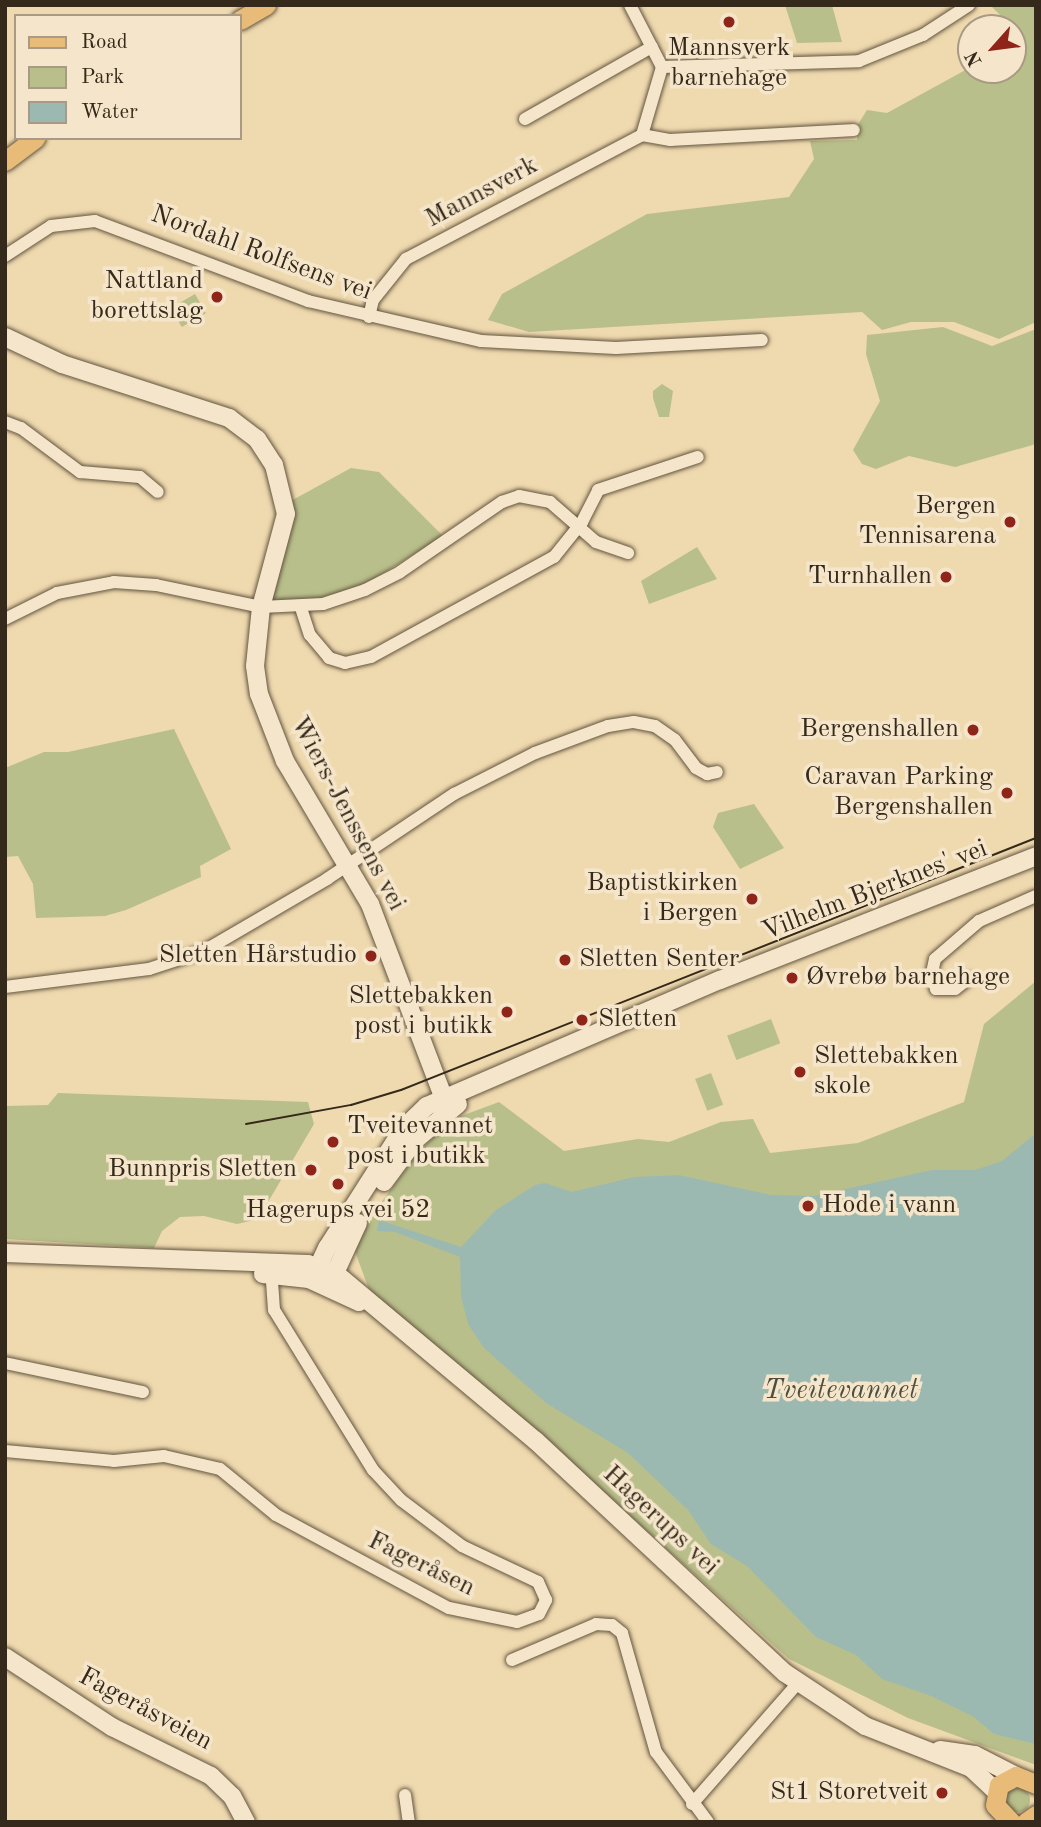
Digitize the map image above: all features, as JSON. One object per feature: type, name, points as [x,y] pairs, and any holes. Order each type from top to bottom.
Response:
[{"type":"main road","points":[[242,19],[266,5]]},
{"type":"main road","name":"Wiers-Jenssens vei","points":[[5,337],[62,364],[212,410],[244,426],[257,439],[274,465],[286,506],[285,526],[261,607],[256,681],[265,718],[285,761],[370,904],[445,1104]]},
{"type":"main road","name":"Vilhelm Bjerknes' vei","points":[[325,1274],[402,1129],[416,1113],[445,1104],[539,1057],[720,980],[1036,856]]},
{"type":"main road","name":"Hagerups vei","points":[[5,1253],[114,1258],[325,1274],[372,1308],[536,1441],[798,1683],[865,1726],[926,1749],[983,1775],[996,1791]]},
{"type":"main road","name":"Fageråsveien","points":[[5,1657],[112,1727],[211,1776],[232,1796],[246,1822]]},
{"type":"main road","name":"Hagerups vei","points":[[926,1749],[975,1755],[1030,1781]]},
{"type":"main road","points":[[1002,1818],[996,1791],[1004,1781],[1030,1781]]},
{"type":"main road","points":[[1026,1822],[1036,1815]]},
{"type":"street","points":[[630,5],[663,67],[642,135],[671,140],[854,130]]},
{"type":"street","points":[[663,67],[859,61],[923,35],[969,5]]},
{"type":"street","name":"Mannsverk","points":[[525,119],[652,47]]},
{"type":"street","name":"Mannsverk","points":[[369,317],[373,300],[406,259],[642,135]]},
{"type":"street","name":"Nordahl Rolfsens vei","points":[[5,256],[51,226],[95,222],[308,301],[481,341],[656,348],[762,340]]},
{"type":"street","points":[[5,422],[21,428],[80,472],[139,477],[158,492]]},
{"type":"street","points":[[302,608],[310,635],[329,658],[345,663],[363,660],[538,567],[560,551],[598,490],[698,457]]},
{"type":"street","points":[[5,620],[57,593],[114,582],[156,585],[261,607],[302,608],[365,590],[519,496],[550,502],[575,528],[596,542],[628,553]]},
{"type":"street","points":[[5,986],[149,968],[204,951],[348,865],[454,794],[536,753],[612,725],[634,722],[655,726],[675,740],[696,768],[708,774],[718,772]]},
{"type":"street","points":[[968,979],[956,989],[936,989],[932,973],[935,960],[979,921],[1036,896]]},
{"type":"street","name":"Fageråsen","points":[[5,1451],[114,1461],[164,1456],[220,1469],[309,1535],[449,1608],[517,1622],[539,1614],[546,1601],[537,1582],[462,1546],[401,1500],[373,1470],[274,1310],[271,1269]]},
{"type":"street","points":[[5,1363],[143,1392]]},
{"type":"street","points":[[512,1660],[586,1627],[612,1625],[622,1633],[656,1752],[705,1821]]},
{"type":"street","points":[[692,1804],[798,1683]]},
{"type":"street","points":[[405,1795],[409,1822]]},
{"type":"green space","points":[[785,5],[832,5],[842,42],[797,43]]},
{"type":"green space","points":[[990,5],[1036,5],[1036,322],[999,339],[954,322],[911,322],[882,330],[862,312],[529,332],[488,320],[502,294],[647,214],[789,197],[814,159],[810,141],[857,140],[857,126],[867,110],[887,113],[957,75],[957,84],[1027,84],[1027,14],[999,14]]},
{"type":"green space","points":[[195,294],[206,313],[182,327],[171,308]]},
{"type":"green space","points":[[943,327],[992,346],[1036,329],[1036,444],[955,467],[909,456],[876,469],[862,464],[853,450],[880,401],[866,354],[867,335]]},
{"type":"green space","points":[[662,384],[673,391],[669,417],[659,417],[653,398],[653,391]]},
{"type":"green space","points":[[351,468],[379,472],[443,536],[364,585],[319,600],[269,604],[289,502]]},
{"type":"green space","points":[[697,547],[717,579],[649,604],[641,581]]},
{"type":"green space","points":[[174,729],[231,849],[200,866],[201,877],[126,910],[105,916],[36,918],[33,884],[18,856],[5,857],[5,768],[44,752],[68,752]]},
{"type":"green space","points":[[754,804],[784,848],[740,869],[713,827],[718,813]]},
{"type":"green space","name":"Tveitevannet","points":[[1036,981],[1036,1765],[908,1718],[789,1659],[568,1460],[370,1292],[354,1249],[375,1211],[419,1151],[453,1119],[499,1102],[564,1151],[638,1139],[669,1142],[721,1122],[753,1119],[770,1153],[858,1143],[964,1102],[984,1024]]},
{"type":"green space","points":[[771,1019],[780,1043],[736,1060],[727,1036]]},
{"type":"green space","points":[[711,1073],[723,1105],[707,1111],[695,1079]]},
{"type":"green space","points":[[58,1093],[308,1102],[314,1124],[258,1219],[237,1224],[204,1216],[180,1217],[162,1231],[154,1248],[5,1239],[5,1106],[48,1105]]},
{"type":"green space","points":[[1018,1788],[1026,1792],[1030,1800],[1026,1808],[1018,1812],[1010,1808],[1006,1800],[1010,1792]]},
{"type":"water","name":"Tveitevannet","points":[[1036,1133],[1036,1744],[994,1734],[974,1717],[931,1696],[882,1679],[856,1655],[816,1637],[747,1566],[711,1544],[688,1510],[628,1453],[546,1403],[484,1348],[468,1324],[461,1296],[460,1257],[395,1232],[377,1231],[379,1220],[461,1247],[496,1210],[535,1185],[545,1183],[572,1192],[634,1177],[679,1175],[771,1195],[814,1196],[932,1170],[975,1170],[1002,1161]]},
{"type":"tram line","points":[[246,1124],[351,1105],[401,1090],[1036,838]]},
{"type":"place","name":"Mannsverk barnehage","points":[[729,22]]},
{"type":"place","name":"Nattland borettslag","points":[[217,297]]},
{"type":"place","name":"Bergen Tennisarena","points":[[1010,522]]},
{"type":"place","name":"Turnhallen","points":[[946,577]]},
{"type":"place","name":"Bergenshallen","points":[[973,730]]},
{"type":"place","name":"Caravan Parking Bergenshallen","points":[[1007,793]]},
{"type":"place","name":"Baptistkirken i Bergen","points":[[752,899]]},
{"type":"place","name":"Sletten Hårstudio","points":[[371,956]]},
{"type":"place","name":"Sletten Senter","points":[[565,960]]},
{"type":"place","name":"Øvrebø barnehage","points":[[792,978]]},
{"type":"place","name":"Slettebakken post i butikk","points":[[507,1012]]},
{"type":"place","name":"Sletten","points":[[582,1020]]},
{"type":"place","name":"Slettebakken skole","points":[[800,1072]]},
{"type":"place","name":"Tveitevannet post i butikk","points":[[333,1142]]},
{"type":"place","name":"Bunnpris Sletten","points":[[311,1170]]},
{"type":"place","name":"Hagerups vei 52","points":[[338,1184]]},
{"type":"place","name":"Hode i vann","points":[[808,1206]]},
{"type":"place","name":"St1 Storetveit","points":[[942,1793]]}]
